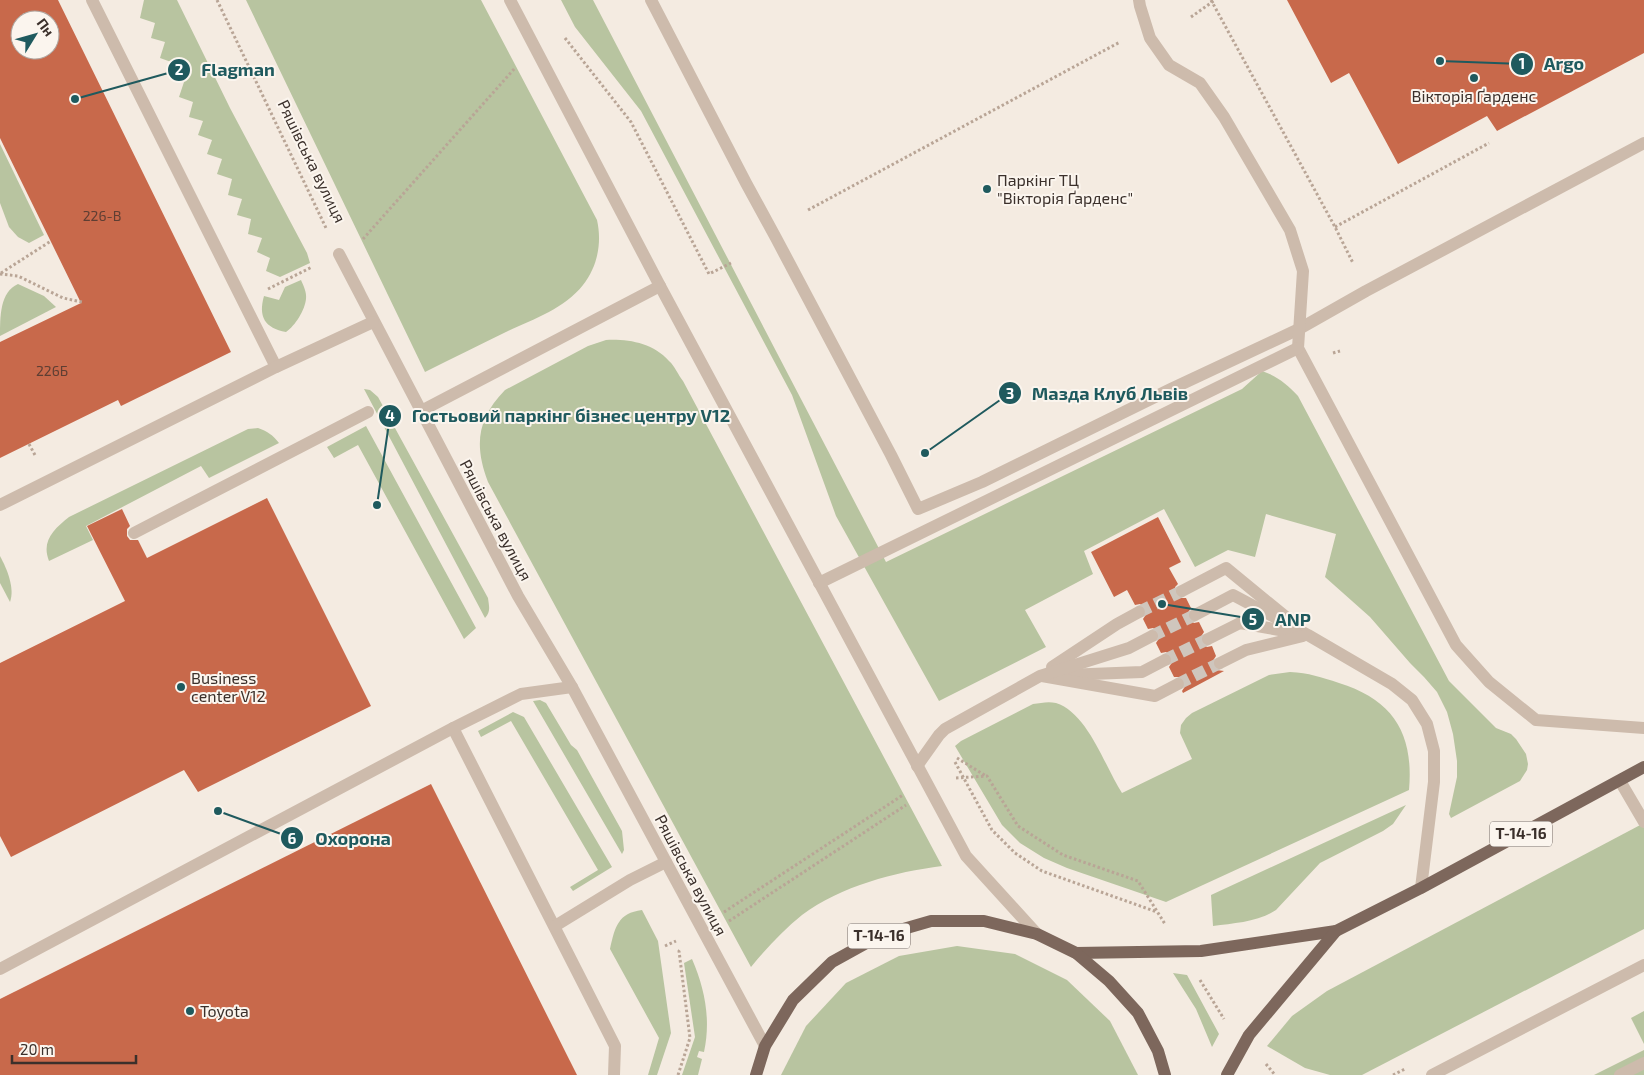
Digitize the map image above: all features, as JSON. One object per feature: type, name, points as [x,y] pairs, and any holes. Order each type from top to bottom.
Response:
[{"type":"main road","name":"Т-14-16","points":[[756,1075],[765,1046],[793,1000],[832,962],[878,936],[931,922],[984,921],[1037,934],[1076,953],[1201,951],[1336,931],[1421,888],[1644,767]]},
{"type":"main road","name":"Т-14-16","points":[[1227,1075],[1249,1036],[1336,931]]},
{"type":"main road","points":[[1076,953],[1110,981],[1138,1013],[1158,1051],[1165,1075]]},
{"type":"street","points":[[92,0],[276,367]]},
{"type":"street","points":[[510,0],[660,286],[966,856],[1037,934]]},
{"type":"street","points":[[651,0],[929,528]]},
{"type":"street","points":[[1139,0],[1150,38],[1169,64],[1200,83],[1224,117],[1290,230],[1304,271],[1298,348],[1456,646],[1489,682],[1536,720],[1644,728]]},
{"type":"street","points":[[918,509],[982,482],[1171,389],[1299,329],[1644,143]]},
{"type":"street","name":"Ряшівська вулиця","points":[[339,254],[518,596],[572,687],[765,1046]]},
{"type":"street","points":[[421,411],[660,286]]},
{"type":"street","points":[[0,505],[276,367],[373,322]]},
{"type":"street","points":[[819,583],[1298,348]]},
{"type":"street","points":[[134,533],[368,412]]},
{"type":"street","points":[[1182,590],[1226,568],[1308,635]]},
{"type":"street","points":[[1195,615],[1233,595],[1308,635],[1392,684],[1412,700],[1427,724],[1434,751],[1434,782],[1421,888]]},
{"type":"street","points":[[917,766],[945,729],[1040,676],[1117,624],[1139,612]]},
{"type":"street","points":[[1208,639],[1240,622],[1308,635]]},
{"type":"street","points":[[1220,663],[1246,650],[1308,635]]},
{"type":"street","points":[[1040,676],[1129,648],[1152,636]]},
{"type":"street","points":[[1040,676],[1142,672],[1165,660]]},
{"type":"street","points":[[1040,676],[1155,696],[1178,684]]},
{"type":"street","points":[[0,969],[453,728],[521,694],[572,687]]},
{"type":"street","points":[[453,728],[615,1046],[614,1075]]},
{"type":"street","points":[[1620,781],[1644,822]]},
{"type":"street","points":[[555,926],[630,880],[666,862]]},
{"type":"street","points":[[1432,1075],[1644,965]]},
{"type":"street","points":[[1620,1075],[1644,1063]]},
{"type":"path","name":"Ряшівська вулиця","points":[[217,0],[339,254]]},
{"type":"path","points":[[1191,17],[1213,0],[1335,227],[1352,264]]},
{"type":"path","points":[[561,31],[565,39],[631,122],[710,274],[731,263]]},
{"type":"path","points":[[808,210],[1120,42]]},
{"type":"path","points":[[358,245],[517,65]]},
{"type":"path","points":[[1335,227],[1489,143]]},
{"type":"path","points":[[0,274],[51,241]]},
{"type":"path","points":[[284,281],[312,267]]},
{"type":"path","points":[[0,274],[18,276],[63,298],[82,302]]},
{"type":"path","points":[[29,444],[36,457]]},
{"type":"path","points":[[950,754],[987,776],[1018,826],[1063,855],[1138,881],[1157,912],[1042,871],[1015,853],[992,830],[954,759]]},
{"type":"path","points":[[954,779],[987,776]]},
{"type":"path","points":[[724,912],[900,797]]},
{"type":"path","points":[[730,920],[904,806]]},
{"type":"path","points":[[678,1075],[690,1038],[679,951],[685,945]]},
{"type":"path","points":[[1182,951],[1242,1048]]},
{"type":"path","points":[[1261,1058],[1274,1075]]},
{"type":"green space","points":[[144,0],[177,0],[230,108],[307,253],[310,263],[280,277],[266,271],[270,258],[257,252],[262,238],[248,234],[251,219],[237,215],[242,199],[228,195],[232,179],[217,174],[222,159],[207,154],[212,140],[198,135],[203,121],[189,117],[193,102],[179,97],[184,82],[170,77],[174,63],[160,58],[165,42],[151,38],[155,23],[140,18]]},
{"type":"green space","points":[[246,0],[481,0],[597,220],[598,254],[592,270],[583,285],[567,300],[548,312],[425,372]]},
{"type":"green space","points":[[561,0],[593,0],[886,562],[1242,389],[1262,371],[1282,381],[1298,396],[1449,681],[1496,728],[1511,734],[1526,754],[1527,770],[1520,781],[1451,818],[1449,814],[1457,777],[1457,761],[1447,712],[1437,692],[1370,617],[1325,577],[1336,534],[1266,514],[1255,557],[1228,550],[1195,567],[1164,509],[1084,551],[1093,574],[1025,610],[1046,647],[939,701],[836,516],[792,395],[641,111],[575,27]]},
{"type":"green space","points":[[0,144],[44,235],[29,243],[18,237],[9,227],[0,203]]},
{"type":"green space","points":[[301,280],[306,296],[304,308],[299,317],[286,332],[273,328],[263,316],[262,303],[264,296],[279,300],[285,287]]},
{"type":"green space","points":[[18,284],[44,296],[56,307],[0,336],[4,299],[12,288]]},
{"type":"green space","points":[[606,340],[632,341],[648,346],[663,355],[675,368],[942,866],[887,876],[834,896],[802,915],[775,940],[751,967],[488,482],[484,469],[480,444],[481,433],[489,411],[505,390],[588,346]]},
{"type":"green space","points":[[364,389],[370,390],[378,397],[488,598],[489,611],[485,618]]},
{"type":"green space","points":[[366,426],[476,628],[464,639],[358,445],[334,458],[327,447]]},
{"type":"green space","points":[[258,428],[270,434],[279,443],[209,478],[201,466],[86,526],[93,540],[49,561],[47,547],[50,536],[69,517],[248,429]]},
{"type":"green space","points":[[0,556],[11,585],[10,602],[0,583]]},
{"type":"green space","points":[[1290,672],[1321,677],[1358,690],[1386,709],[1396,722],[1408,752],[1410,770],[1409,790],[1166,902],[1067,868],[1044,858],[1020,843],[1002,825],[955,746],[961,741],[1033,704],[1056,703],[1067,709],[1086,729],[1122,793],[1192,759],[1180,733],[1181,725],[1192,713],[1269,675]]},
{"type":"green space","points":[[540,700],[546,703],[571,745],[577,750],[622,831],[624,850],[622,854],[533,701]]},
{"type":"green space","points":[[513,712],[524,717],[612,867],[573,891],[570,887],[598,870],[511,721],[481,737],[478,731]]},
{"type":"green space","points":[[1406,805],[1393,824],[1383,831],[1320,863],[1276,910],[1254,920],[1213,926],[1211,895]]},
{"type":"green space","points":[[1644,823],[1644,929],[1362,1075],[1330,1075],[1305,1068],[1267,1046],[1292,1016],[1327,991]]},
{"type":"green space","points":[[642,910],[658,941],[671,1033],[657,1075],[648,1075],[659,1038],[610,949],[619,922],[628,914]]},
{"type":"green space","points":[[957,946],[1015,954],[1067,980],[1110,1021],[1138,1075],[781,1075],[806,1026],[846,983],[899,956]]},
{"type":"green space","points":[[692,959],[706,1005],[706,1040],[704,1052],[699,1051],[697,1057],[702,1059],[698,1075],[682,1075],[695,1037],[684,963]]},
{"type":"green space","points":[[1173,973],[1187,975],[1219,1034],[1212,1047],[1196,1009]]},
{"type":"green space","points":[[1644,1011],[1644,1044],[1631,1018]]},
{"type":"green space","points":[[1644,1050],[1644,1075],[1594,1075]]},
{"type":"building","points":[[0,0],[58,0],[231,352],[121,406],[118,400],[0,458],[0,342],[81,303],[0,138]]},
{"type":"building","name":"Вікторія Ґарденс","points":[[1287,0],[1644,0],[1644,53],[1497,131],[1487,116],[1398,164],[1349,73],[1331,83]]},
{"type":"building","name":"Business center V12","points":[[267,498],[371,706],[198,792],[184,770],[11,857],[0,836],[0,663],[125,601],[87,526],[122,509],[130,526],[127,529],[127,536],[130,540],[138,540],[147,558]]},
{"type":"building","points":[[1158,517],[1181,562],[1169,568],[1178,584],[1175,587],[1175,594],[1178,598],[1186,598],[1191,608],[1187,614],[1188,619],[1194,623],[1199,622],[1204,632],[1200,638],[1201,643],[1207,647],[1212,646],[1216,656],[1212,662],[1213,667],[1216,670],[1224,671],[1183,693],[1182,691],[1186,685],[1185,681],[1182,677],[1174,677],[1169,667],[1173,661],[1172,656],[1166,652],[1161,653],[1156,643],[1160,637],[1159,632],[1153,628],[1148,629],[1143,619],[1147,613],[1146,608],[1140,604],[1135,605],[1127,590],[1114,597],[1091,552]]},
{"type":"building","points":[[431,784],[577,1075],[0,1075],[0,999]]},
{"type":"tunnel","points":[[1139,612],[1182,591]]},
{"type":"tunnel","points":[[1152,636],[1195,615]]},
{"type":"tunnel","points":[[1165,660],[1208,639]]},
{"type":"tunnel","points":[[1178,684],[1220,663]]},
{"type":"place","name":"Argo","points":[[1440,61]]},
{"type":"place","name":"Вікторія Ґарденс","points":[[1474,78]]},
{"type":"place","name":"Flagman","points":[[75,99]]},
{"type":"place","name":"Паркінг ТЦ \"Вікторія Ґарденс\"","points":[[987,189]]},
{"type":"place","name":"Мазда Клуб Львів","points":[[925,453]]},
{"type":"place","name":"Гостьовий паркінг бізнес центру V12","points":[[377,505]]},
{"type":"place","name":"ANP","points":[[1162,604]]},
{"type":"place","name":"Business center V12","points":[[181,687]]},
{"type":"place","name":"Охорона","points":[[218,811]]},
{"type":"place","name":"Toyota","points":[[190,1011]]}]
